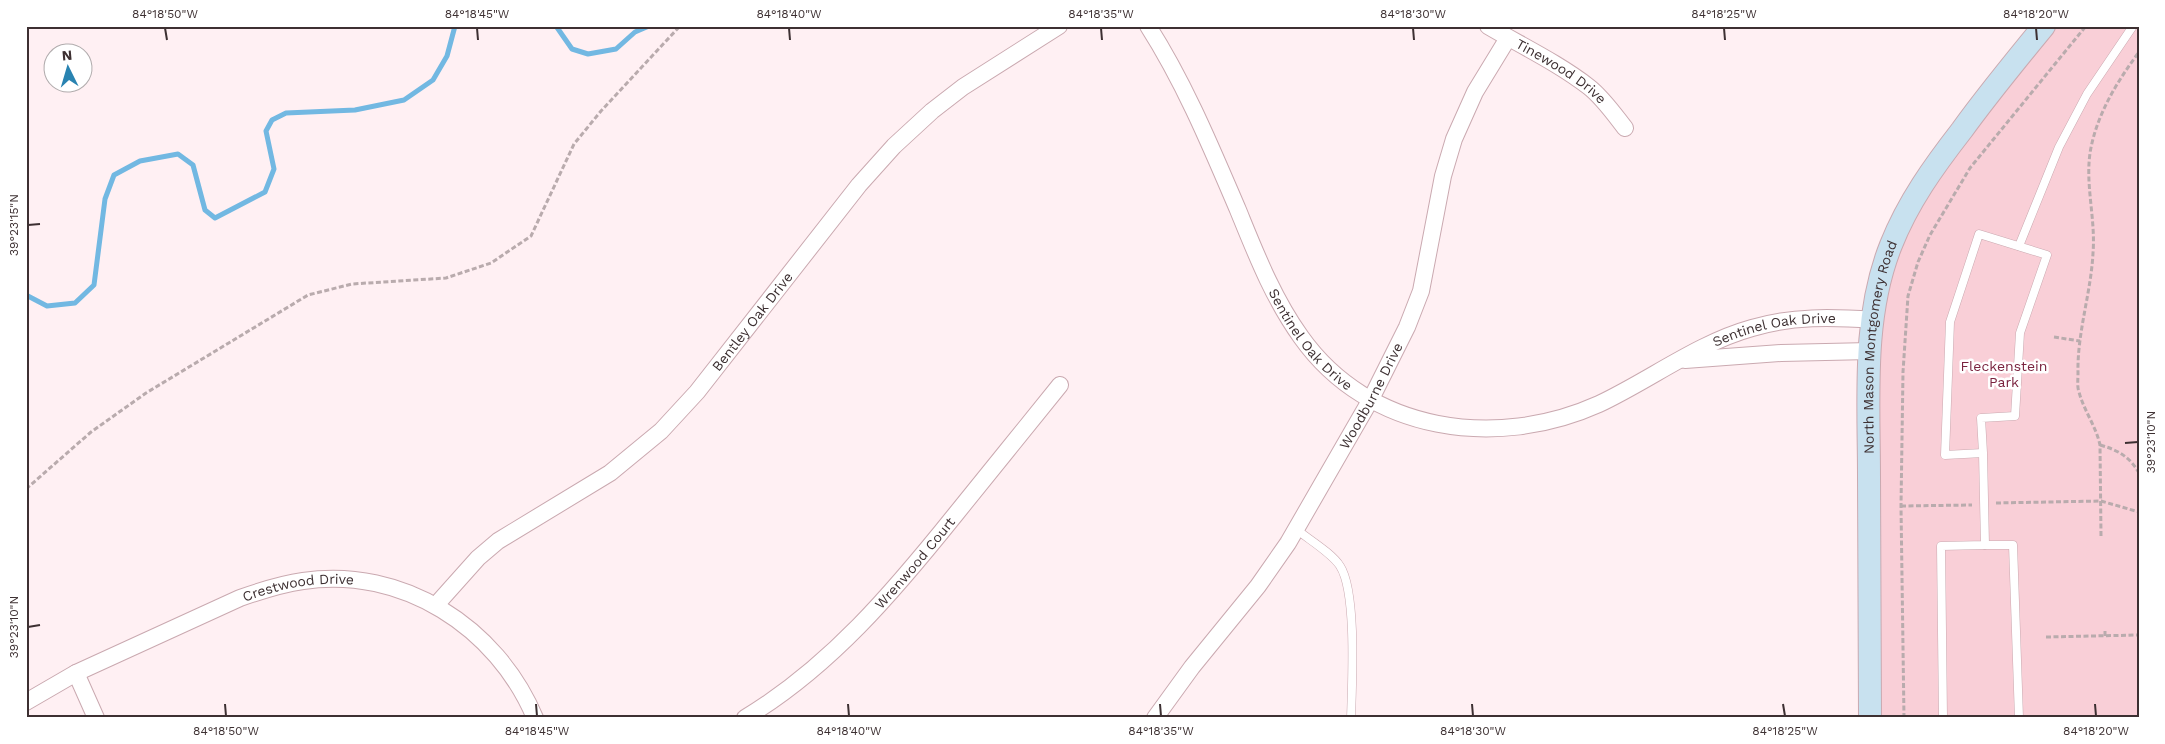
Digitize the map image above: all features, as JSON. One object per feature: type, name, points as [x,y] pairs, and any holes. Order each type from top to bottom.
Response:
[{"type":"street","name":"Bentley Oak Drive","points":[[436,605],[478,558],[498,541],[610,473],[661,432],[697,392],[859,185],[894,146],[932,111],[964,87],[1059,26]]},
{"type":"street","name":"Sentinel Oak Drive","points":[[1148,26],[1184,89],[1280,304],[1302,338],[1318,358],[1338,376],[1371,399],[1394,410],[1432,423],[1471,430],[1510,429],[1572,415],[1599,404],[1681,361],[1716,340],[1752,328],[1813,317],[1873,320]]},
{"type":"street","name":"Tinewood Drive","points":[[1488,26],[1557,66],[1590,88],[1608,106],[1625,128]]},
{"type":"street","name":"North Mason Montgomery Road","points":[[1870,718],[1868,398],[1870,350],[1877,294],[1887,255],[1908,207],[1928,174],[1991,91],[2044,26]]},
{"type":"street","name":"Woodburne Drive","points":[[1156,718],[1192,667],[1258,586],[1296,529],[1371,399],[1407,327],[1421,291],[1443,176],[1454,139],[1476,92],[1508,38]]},
{"type":"street","name":"Sentinel Oak Drive","points":[[1681,361],[1781,353],[1870,350]]},
{"type":"street","name":"Wrenwood Court","points":[[746,718],[794,684],[834,651],[880,605],[1060,385]]},
{"type":"street","name":"Crestwood Drive","points":[[26,702],[76,673],[240,598],[302,581],[345,580],[379,584],[404,591],[436,605],[461,621],[490,647],[514,678],[535,718]]},
{"type":"street","points":[[76,673],[96,718]]},
{"type":"lane","points":[[2018,246],[2059,147],[2087,94],[2133,26]]},
{"type":"lane","points":[[1983,454],[1945,455],[1950,322],[1979,234],[2047,255],[2020,333],[2015,416],[1982,418],[1983,454],[1985,545]]},
{"type":"lane","points":[[1296,529],[1340,564],[1346,577],[1350,606],[1351,718]]},
{"type":"lane","points":[[1943,718],[1941,546],[1985,545],[2013,545],[2019,718]]},
{"type":"path","points":[[26,489],[91,432],[146,393],[308,295],[352,284],[446,278],[491,263],[531,236],[574,144],[601,111],[680,26]]},
{"type":"path","points":[[2101,536],[2100,445],[2097,432],[2078,391],[2078,356],[2094,251],[2088,174],[2092,144],[2097,126],[2119,78],[2139,52]]},
{"type":"path","points":[[2054,337],[2080,341]]},
{"type":"path","points":[[2100,445],[2117,450],[2133,462],[2139,473]]},
{"type":"path","points":[[1901,506],[2101,501],[2139,512]]},
{"type":"path","points":[[2105,628],[2105,636]]},
{"type":"path","points":[[2046,637],[2139,635]]},
{"type":"green space","name":"Fleckenstein Park","points":[[2044,26],[2139,26],[2139,718],[1870,718],[1869,398],[1887,255]]},
{"type":"waterway","points":[[26,295],[47,306],[75,303],[94,285],[105,199],[114,175],[140,161],[178,154],[193,165],[205,210],[215,218],[265,192],[274,169],[266,131],[272,120],[286,113],[355,110],[404,100],[433,80],[447,56],[455,26]]},
{"type":"waterway","points":[[556,26],[572,49],[588,54],[616,49],[635,32],[649,26]]}]
